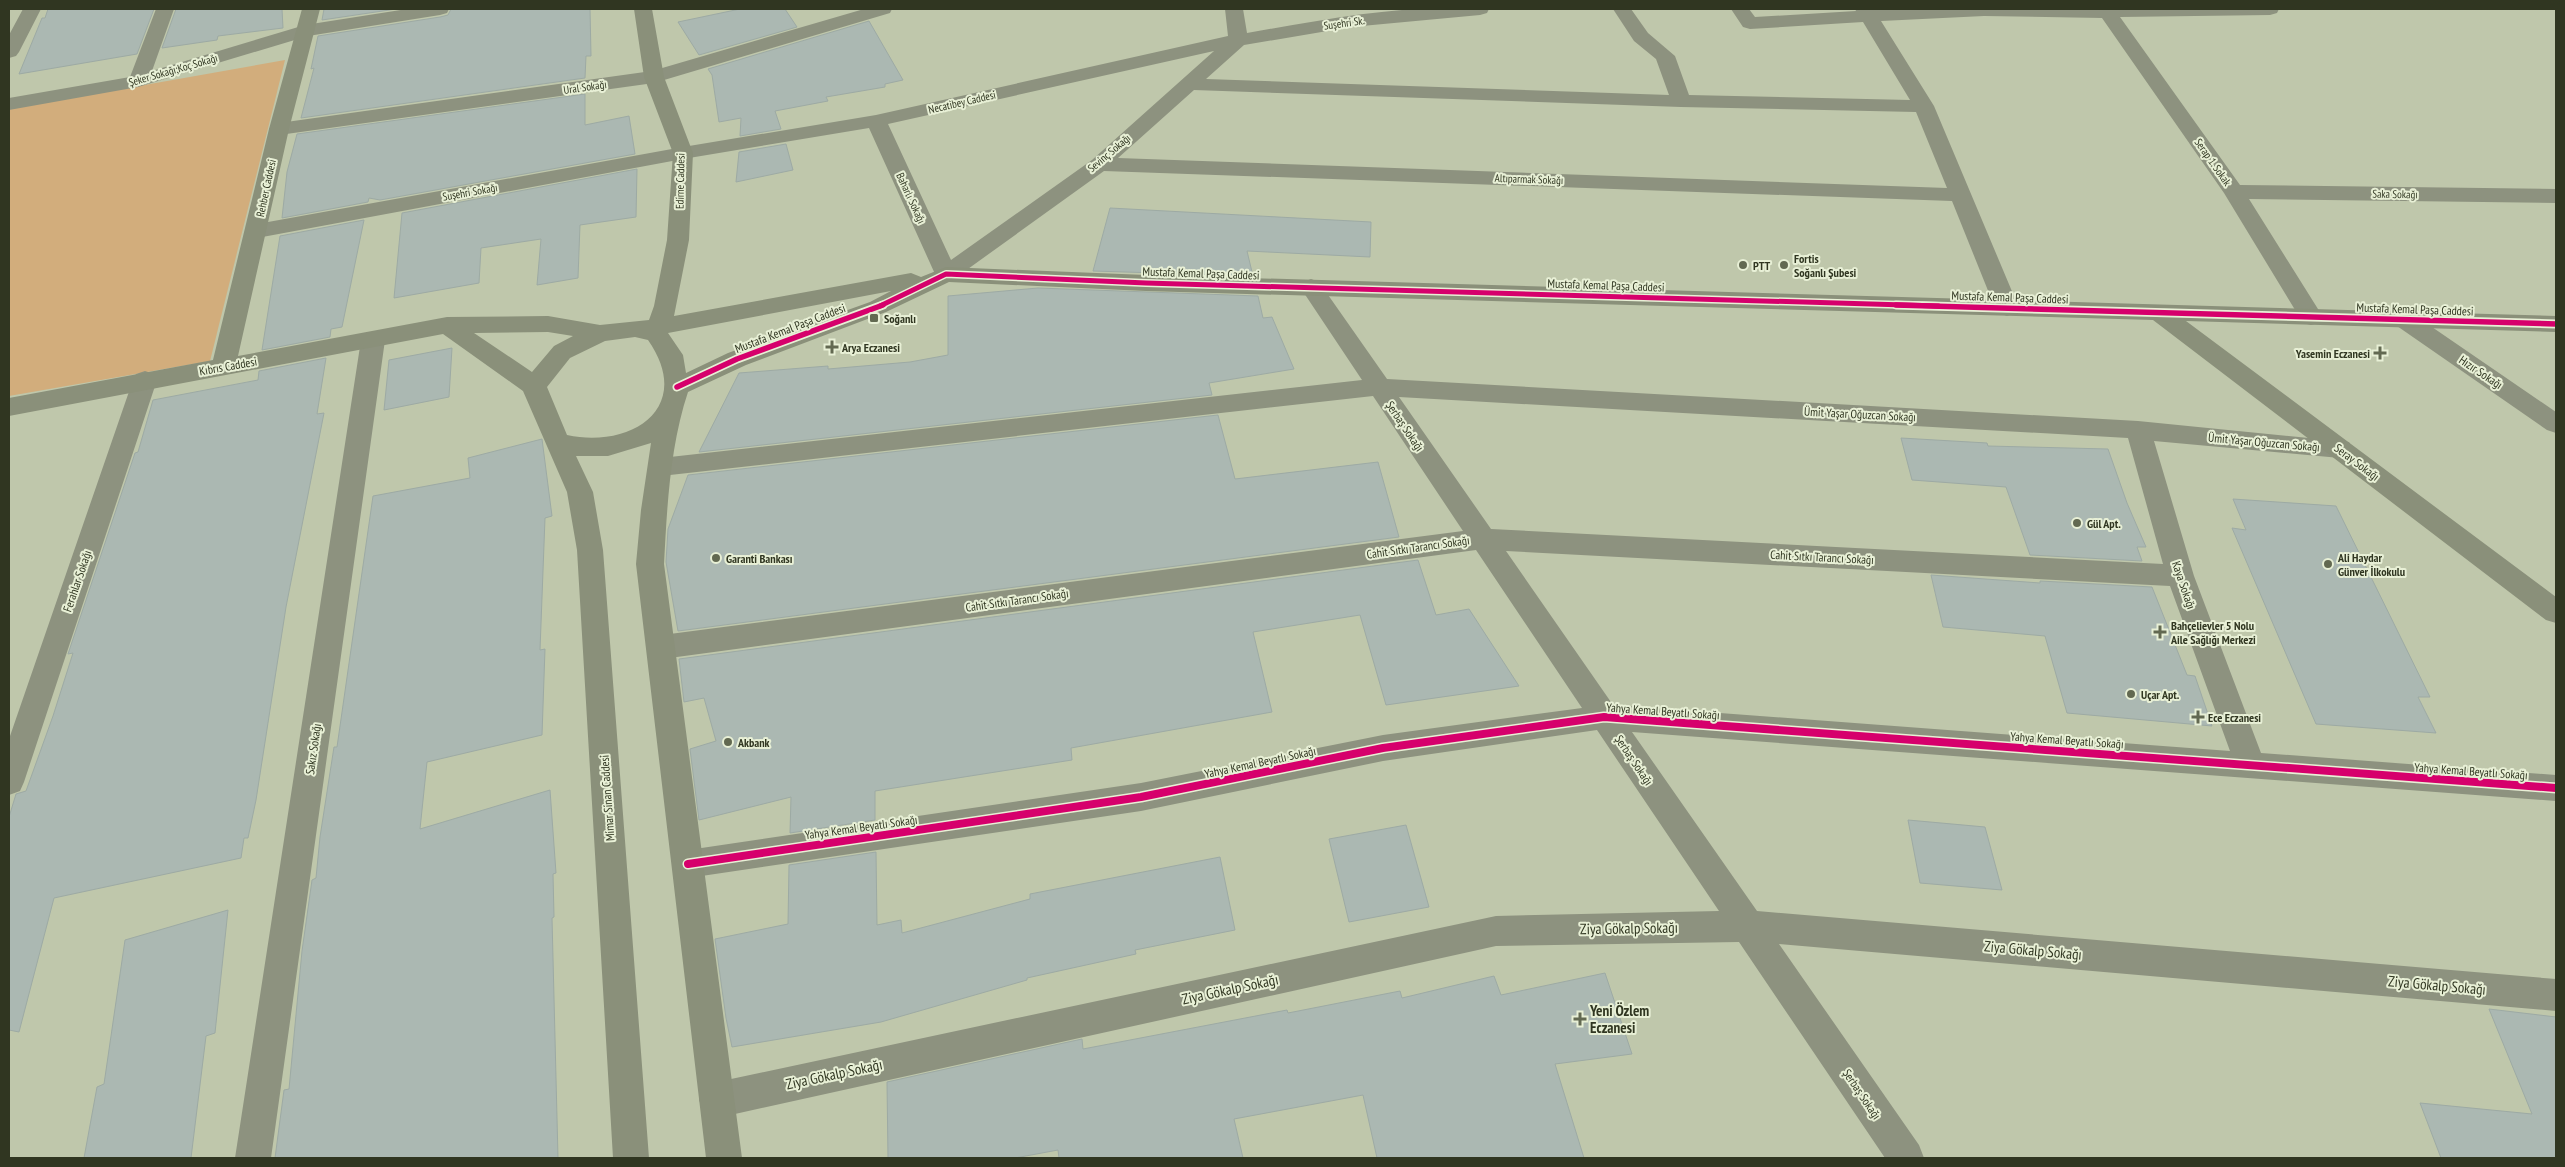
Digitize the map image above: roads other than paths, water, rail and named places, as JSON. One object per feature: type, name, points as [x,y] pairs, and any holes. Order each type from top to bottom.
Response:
[{"type":"main road","name":"Rehber Caddesi","points":[[223,368],[310,9]]},
{"type":"main road","name":"Edirne Caddesi","points":[[643,9],[654,77],[683,153],[678,240],[666,306],[658,327]]},
{"type":"main road","name":"Mustafa Kemal Paşa Caddesi","points":[[677,387],[736,360],[878,307],[946,274],[1311,287],[2556,324]]},
{"type":"main road","points":[[534,386],[562,352],[600,333],[658,327],[946,274]]},
{"type":"main road","name":"Seray Sokağı","points":[[2158,312],[2556,612]]},
{"type":"main road","name":"Kıbrıs Caddesi","points":[[9,407],[145,380],[223,368],[448,325],[548,324],[600,333]]},
{"type":"main road","points":[[448,325],[534,386],[540,405],[559,443],[583,448],[608,447],[649,434],[668,414]]},
{"type":"main road","points":[[633,329],[656,334],[671,355],[677,387],[668,414],[654,510],[650,564],[662,647],[724,1158]]},
{"type":"main road","name":"Mimar Sinan Caddesi","points":[[559,443],[580,492],[590,550],[631,1158]]},
{"type":"street","points":[[9,52],[32,9]]},
{"type":"street","points":[[138,81],[165,9]]},
{"type":"street","name":"Şeker Sokağı;Koç Sokağı","points":[[9,104],[138,81],[305,31],[440,9]]},
{"type":"street","name":"Ural Sokağı","points":[[280,128],[654,77],[883,9]]},
{"type":"street","points":[[1234,9],[1238,40]]},
{"type":"street","name":"Suşehri Sk.","points":[[1238,40],[1351,21],[1480,9]]},
{"type":"street","points":[[1622,9],[1641,37],[1665,56],[1682,101]]},
{"type":"street","points":[[1740,9],[1750,22],[1866,13],[1984,9],[2270,9]]},
{"type":"street","name":"Serap 1. Sokak","points":[[2107,10],[2234,192],[2311,317]]},
{"type":"street","points":[[1866,13],[1924,106],[2007,308]]},
{"type":"street","name":"Sevinç Sokağı","points":[[946,274],[1099,164],[1191,84],[1238,40]]},
{"type":"street","name":"Necatibey Caddesi","points":[[683,153],[876,121],[1238,40]]},
{"type":"street","points":[[1191,84],[1682,101],[1924,106]]},
{"type":"street","name":"Baharlı Sokağı","points":[[876,121],[946,274]]},
{"type":"street","name":"Suşehri Sokağı","points":[[257,231],[683,153]]},
{"type":"street","name":"Altıparmak Sokağı","points":[[1099,164],[1960,195]]},
{"type":"street","name":"Saka Sokağı","points":[[2234,192],[2556,196]]},
{"type":"street","name":"Şerbaş Sokağı","points":[[1311,287],[1906,1158]]},
{"type":"street","name":"Hızır Sokağı","points":[[2405,320],[2556,424]]},
{"type":"street","name":"Sakız Sokağı","points":[[252,1158],[373,340]]},
{"type":"street","name":"Ferahlar Sokağı","points":[[9,782],[145,380]]},
{"type":"street","name":"Ümit Yaşar Oğuzcan Sokağı","points":[[661,468],[1379,387],[2138,430],[2340,449]]},
{"type":"street","name":"Kaya Sokağı","points":[[2138,430],[2180,576],[2250,766]]},
{"type":"street","name":"Cahit Sıtkı Tarancı Sokağı","points":[[662,647],[1482,538],[2180,576]]},
{"type":"street","name":"Yahya Kemal Beyatlı Sokağı","points":[[688,864],[1141,797],[1383,748],[1604,717],[2556,788]]},
{"type":"street","name":"Ziya Gökalp Sokağı","points":[[717,1100],[1496,931],[1747,926],[2556,995]]},
{"type":"place","name":"PTT","points":[[1743,265]]},
{"type":"place","name":"Fortis Soğanlı Şubesi","points":[[1784,265]]},
{"type":"place","name":"Soğanlı","points":[[874,318]]},
{"type":"place","name":"Arya Eczanesi","points":[[832,347]]},
{"type":"place","name":"Yasemin Eczanesi","points":[[2380,353]]},
{"type":"place","name":"Gül Apt.","points":[[2077,523]]},
{"type":"place","name":"Garanti Bankası","points":[[716,558]]},
{"type":"place","name":"Ali Haydar Günver İlkokulu","points":[[2328,564]]},
{"type":"place","name":"Bahçelievler 5 Nolu Aile Sağlığı Merkezi","points":[[2160,632]]},
{"type":"place","name":"Uçar Apt.","points":[[2131,694]]},
{"type":"place","name":"Ece Eczanesi","points":[[2198,717]]},
{"type":"place","name":"Akbank","points":[[728,742]]},
{"type":"place","name":"Yeni Özlem Eczanesi","points":[[1580,1019]]}]
